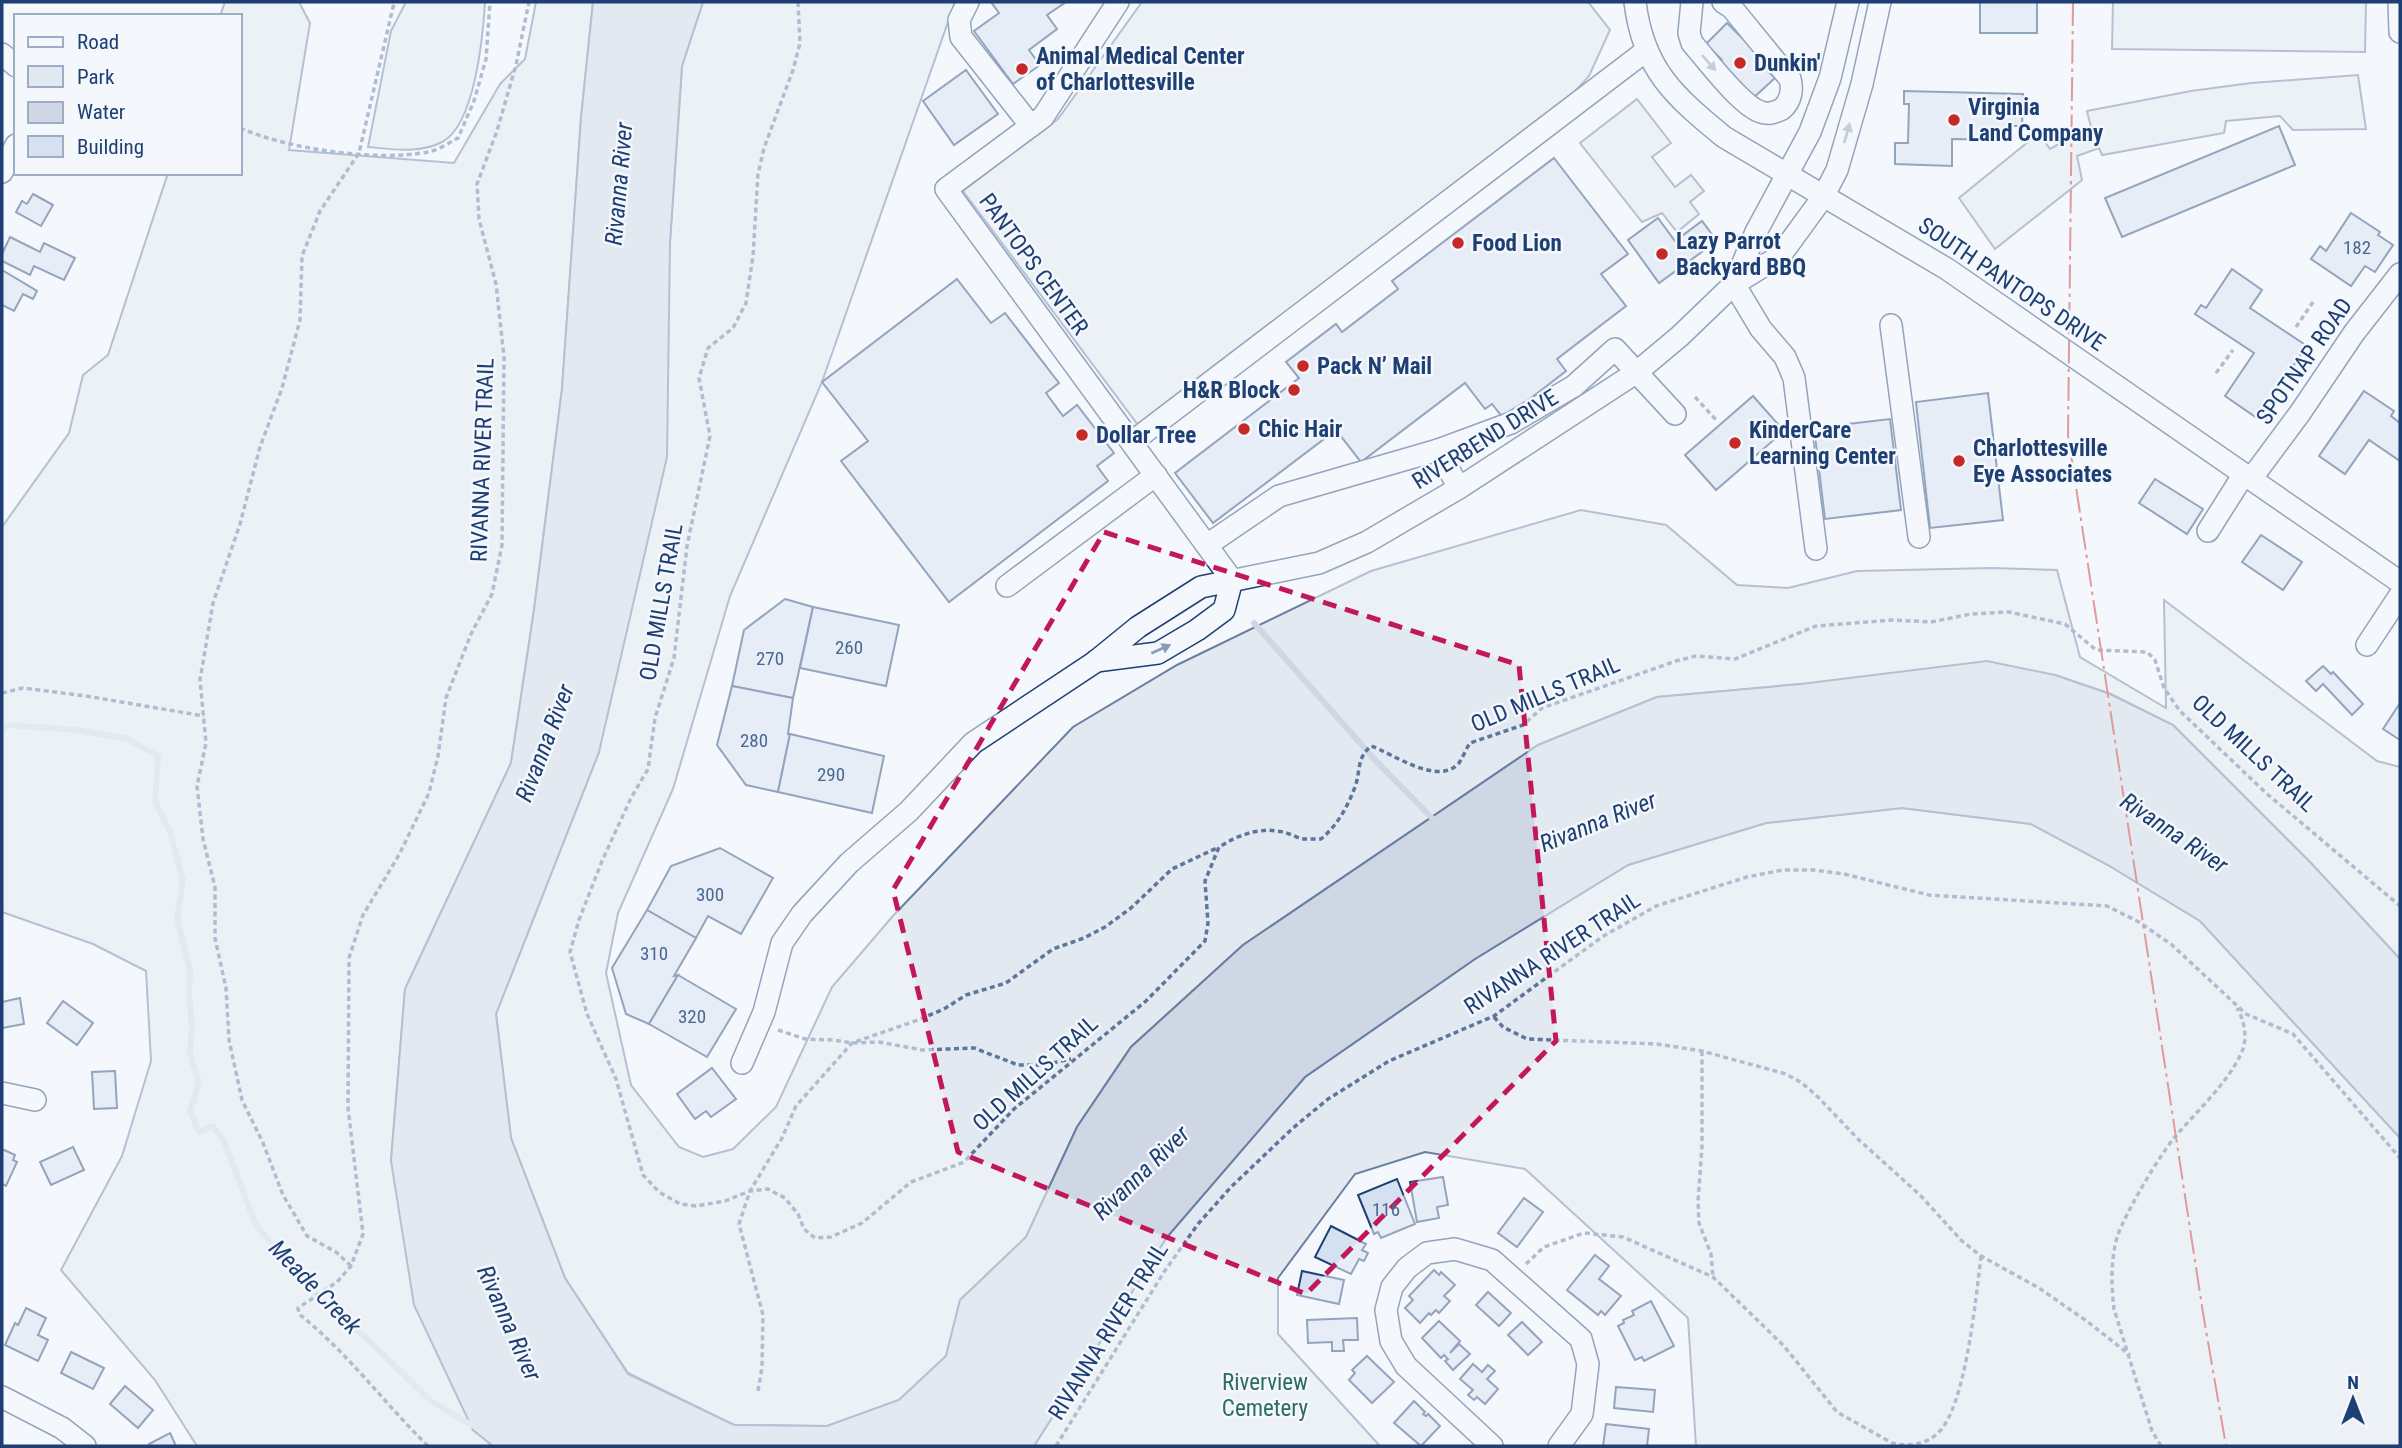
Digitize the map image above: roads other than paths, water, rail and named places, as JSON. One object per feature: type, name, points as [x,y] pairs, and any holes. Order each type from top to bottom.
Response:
[{"type":"street","points":[[968,2],[959,20],[961,37],[1031,126]]},
{"type":"street","name":"PANTOPS CENTER","points":[[1118,2],[1043,117],[946,189],[1232,580]]},
{"type":"street","name":"SOUTH PANTOPS DRIVE","points":[[1635,2],[1642,39],[1651,61],[1670,87],[1724,137],[1947,269],[2400,582]]},
{"type":"street","points":[[1692,2],[1689,33],[1692,43],[1739,97],[1755,110],[1774,112],[1786,105],[1792,88],[1790,79],[1732,8],[1723,2]]},
{"type":"street","name":"RIVERBEND DRIVE","points":[[1734,284],[1756,232],[1810,132],[1830,78],[1848,2]]},
{"type":"street","name":"RIVERBEND DRIVE","points":[[742,1063],[759,1024],[782,943],[802,915],[849,863],[909,811],[973,743],[1095,662],[1138,627],[1201,587],[1319,563],[1367,542],[1459,488],[1637,372],[1680,336],[1734,284],[1780,256],[1823,197],[1837,170],[1863,84],[1880,2]]},
{"type":"street","points":[[2399,2],[2400,32]]},
{"type":"street","points":[[1132,442],[1647,50]]},
{"type":"street","points":[[2,172],[14,149]]},
{"type":"street","name":"SPOTNAP ROAD","points":[[2208,531],[2300,413],[2354,333],[2400,274]]},
{"type":"street","points":[[1734,284],[1762,329],[1785,357],[1794,378],[1816,550]]},
{"type":"street","points":[[1891,325],[1919,537]]},
{"type":"street","points":[[1207,545],[1279,496],[1438,450],[1511,423],[1574,386],[1615,349],[1675,414]]},
{"type":"street","points":[[1438,450],[1459,488]]},
{"type":"street","points":[[1007,586],[1156,475]]},
{"type":"street","points":[[1095,662],[1158,653],[1197,630],[1224,610],[1232,580]]},
{"type":"street","points":[[2367,645],[2400,595]]},
{"type":"street","points":[[2,1093],[35,1100]]},
{"type":"street","points":[[1492,1446],[1406,1366],[1391,1341],[1386,1310],[1392,1287],[1407,1268],[1427,1253],[1455,1249],[1492,1260],[1581,1339],[1588,1364],[1582,1413],[1559,1446]]},
{"type":"street","points":[[2,1397],[62,1428],[85,1446]]},
{"type":"water","name":"Rivanna River","points":[[593,2],[703,2],[682,66],[670,242],[667,457],[599,752],[496,1014],[511,1138],[565,1278],[628,1374],[734,1425],[827,1426],[899,1400],[946,1356],[960,1300],[1026,1237],[1077,1127],[1131,1047],[1243,945],[1538,745],[1657,697],[1801,684],[1987,661],[2055,675],[2110,694],[2173,725],[2310,862],[2400,959],[2400,1138],[2200,921],[2108,865],[2031,824],[1902,808],[1766,823],[1628,865],[1475,959],[1305,1077],[1167,1237],[1034,1446],[493,1446],[473,1430],[414,1305],[391,1161],[405,989],[511,763],[534,610],[562,389],[581,118]]},
{"type":"waterway","points":[[1254,623],[1376,761],[1431,817]]},
{"type":"waterway","name":"Meade Creek","points":[[2,730],[8,725],[77,730],[128,739],[158,756],[155,801],[170,832],[183,881],[177,918],[190,970],[190,1054],[199,1082],[190,1111],[199,1132],[213,1126],[224,1141],[255,1223],[294,1272],[431,1401],[471,1425],[478,1426]]},
{"type":"place","name":"Dunkin'","points":[[1740,63]]},
{"type":"place","name":"Animal Medical Center of Charlottesville","points":[[1022,69]]},
{"type":"place","name":"Virginia Land Company","points":[[1954,120]]},
{"type":"place","name":"Food Lion","points":[[1458,243]]},
{"type":"place","name":"Lazy Parrot Backyard BBQ","points":[[1662,254]]},
{"type":"place","name":"Pack N’ Mail","points":[[1303,366]]},
{"type":"place","name":"H&R Block","points":[[1294,390]]},
{"type":"place","name":"Chic Hair","points":[[1244,429]]},
{"type":"place","name":"Dollar Tree","points":[[1082,435]]},
{"type":"place","name":"KinderCare Learning Center","points":[[1735,443]]},
{"type":"place","name":"Charlottesville Eye Associates","points":[[1959,461]]},
{"type":"park label","name":"Riverview Cemetery","points":[[1265,1395]]}]
